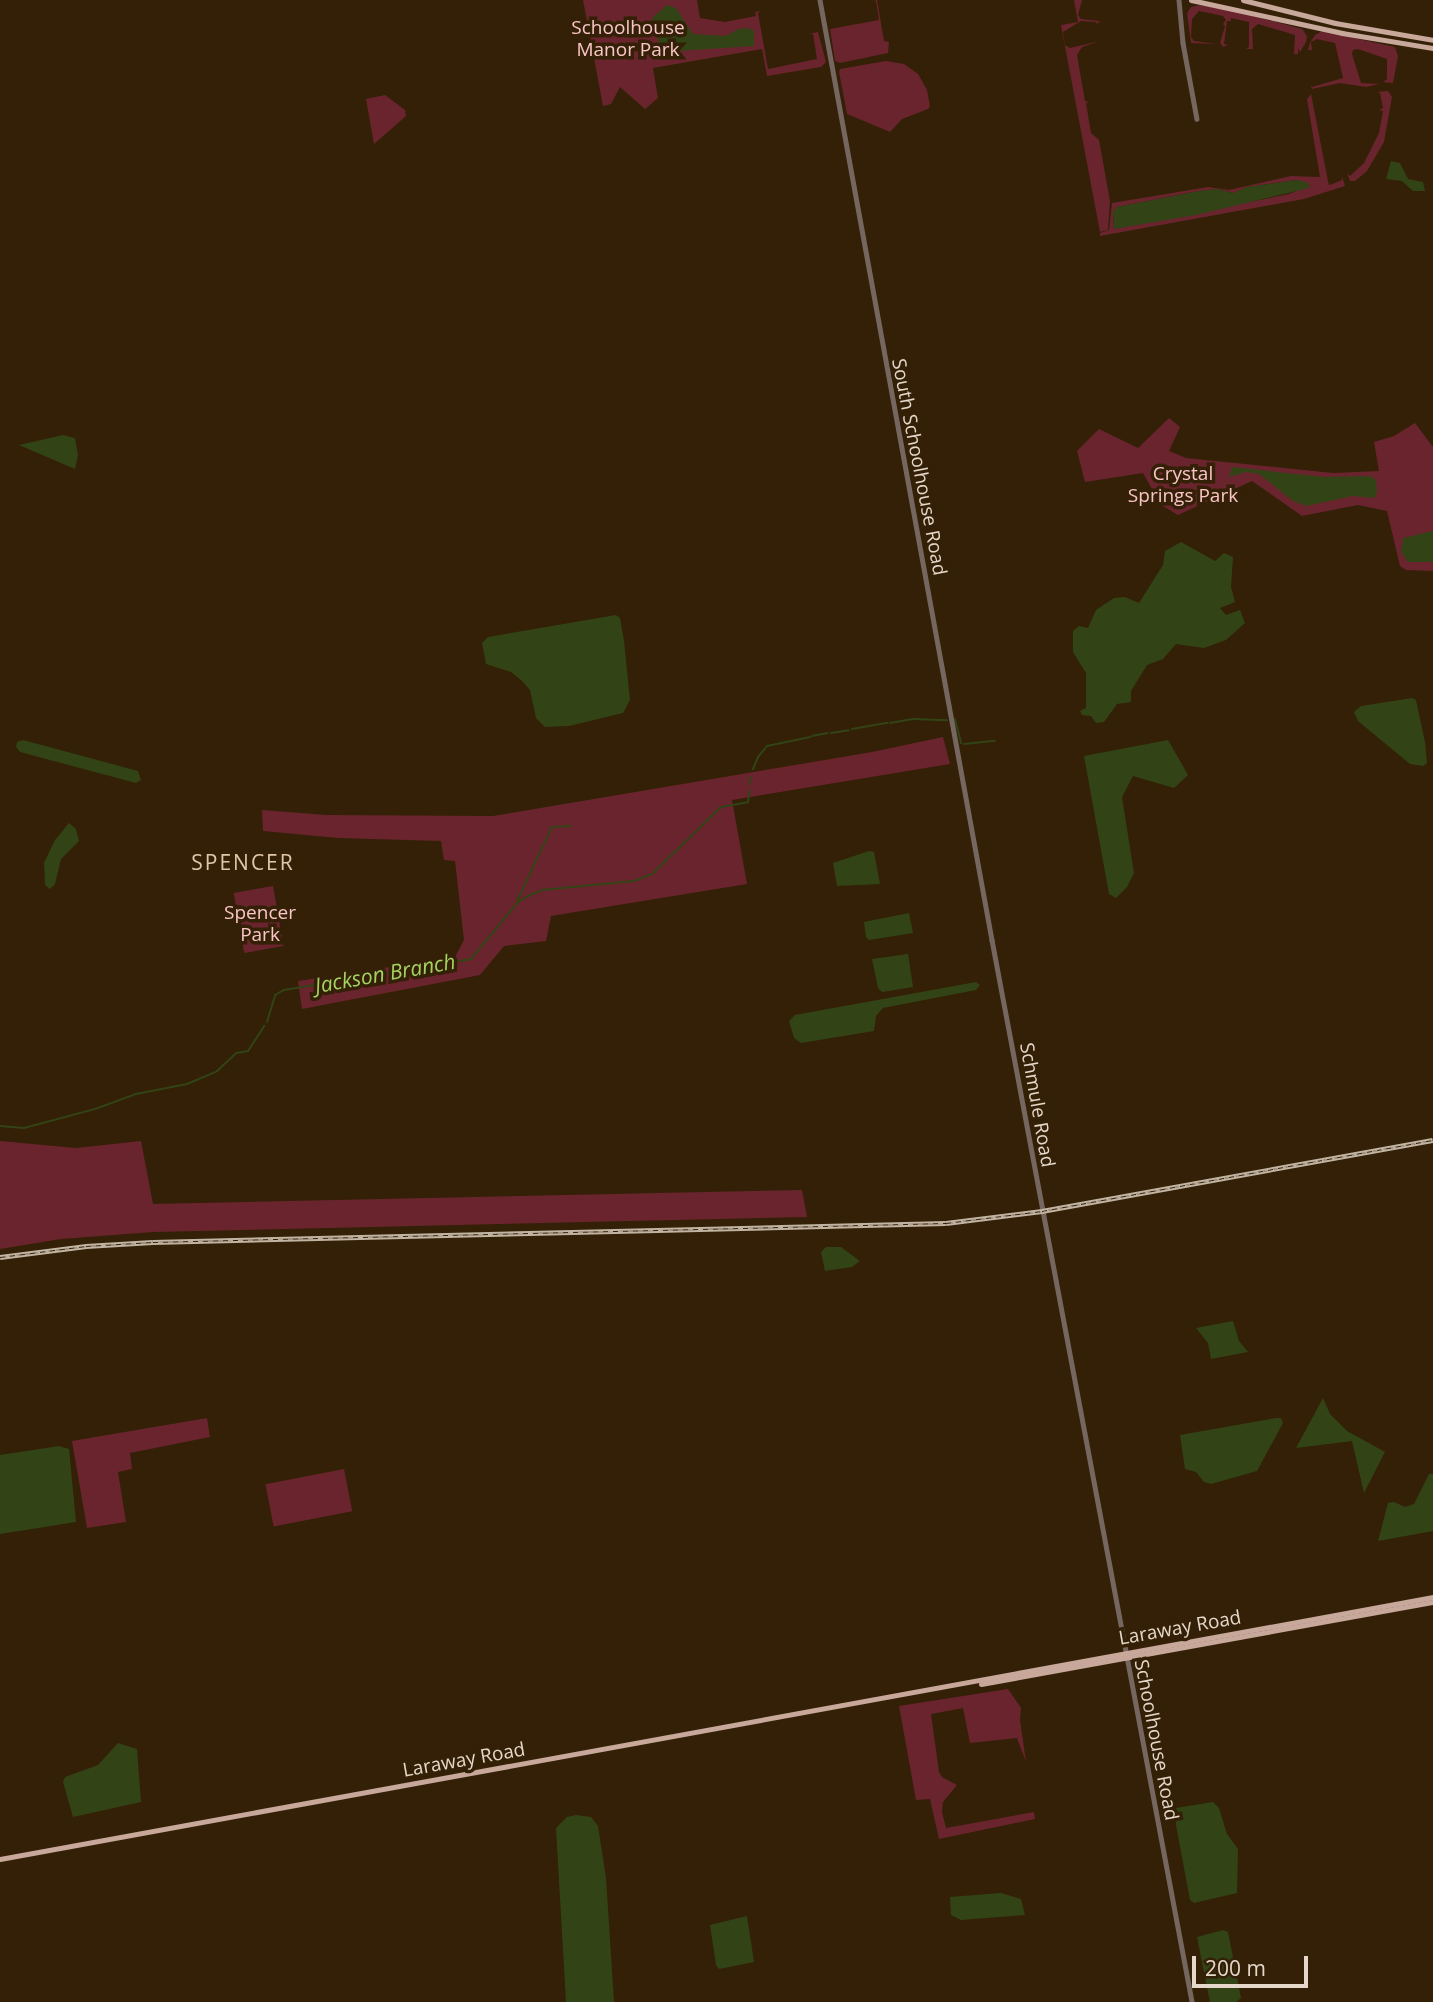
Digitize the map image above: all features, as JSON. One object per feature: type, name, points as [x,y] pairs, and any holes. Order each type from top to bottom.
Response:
[{"type":"main road","points":[[1191,0],[1433,48]]},
{"type":"main road","points":[[1243,0],[1335,23],[1433,40]]},
{"type":"main road","name":"Laraway Road","points":[[0,1859],[1433,1600]]},
{"type":"street","name":"South Schoolhouse Road","points":[[820,0],[992,940]]},
{"type":"street","points":[[1179,0],[1183,43],[1197,119]]},
{"type":"street","name":"Schmule Road","points":[[992,940],[1054,1276]]},
{"type":"street","name":"Schoolhouse Road","points":[[1054,1276],[1192,2002]]},
{"type":"green space","name":"Schoolhouse Manor Park","points":[[583,0],[697,0],[700,18],[725,22],[756,16],[755,12],[761,11],[758,13],[768,69],[817,59],[813,34],[809,34],[818,32],[826,62],[821,67],[767,76],[762,49],[653,68],[658,98],[645,109],[620,87],[611,104],[603,106]]},
{"type":"green space","points":[[877,0],[884,41],[889,42],[888,53],[840,63],[835,61],[830,29],[879,20],[876,1],[873,1]]},
{"type":"green space","points":[[1074,0],[1082,0],[1078,15],[1081,19],[1100,21],[1097,24],[1081,21],[1063,32],[1065,45],[1070,48],[1100,41],[1082,47],[1077,55],[1085,101],[1089,102],[1086,103],[1091,133],[1099,140],[1110,201],[1108,230],[1100,232],[1061,25],[1078,22]]},
{"type":"green space","points":[[1200,5],[1228,9],[1302,29],[1307,36],[1306,42],[1300,52],[1298,48],[1298,54],[1294,54],[1295,35],[1258,24],[1252,29],[1253,49],[1246,49],[1249,47],[1249,22],[1231,18],[1231,21],[1227,21],[1224,44],[1228,45],[1223,47],[1220,43],[1226,20],[1223,16],[1199,11],[1192,19],[1191,37],[1194,41],[1216,44],[1191,43],[1187,13],[1191,7]]},
{"type":"green space","points":[[1322,31],[1395,47],[1398,56],[1393,83],[1383,82],[1387,79],[1387,59],[1358,49],[1353,50],[1352,54],[1361,83],[1379,84],[1366,87],[1340,83],[1312,89],[1310,84],[1312,87],[1343,78],[1335,43],[1317,39],[1311,42],[1312,50],[1308,50],[1310,43],[1315,35]]},
{"type":"green space","points":[[886,61],[904,64],[918,74],[927,90],[930,106],[902,119],[890,132],[847,114],[839,72],[840,69]]},
{"type":"green space","points":[[1388,91],[1392,97],[1384,142],[1367,171],[1355,181],[1350,181],[1347,173],[1350,176],[1364,163],[1379,133],[1383,111],[1379,110],[1383,108],[1380,93],[1377,92]]},
{"type":"green space","points":[[1311,94],[1329,185],[1342,180],[1342,176],[1345,186],[1304,199],[1100,236],[1100,233],[1109,230],[1112,203],[1208,187],[1229,190],[1291,176],[1320,177],[1307,99]],"holes":[[[1297,180],[1310,185],[1289,194],[1114,229],[1113,212],[1117,207],[1199,191],[1217,189],[1234,193],[1247,187]]]},
{"type":"green space","points":[[385,95],[405,110],[406,116],[374,144],[366,99]]},
{"type":"green space","name":"Crystal Springs Park","points":[[1169,418],[1180,427],[1169,451],[1186,458],[1333,473],[1379,471],[1374,442],[1394,436],[1415,423],[1433,447],[1433,571],[1406,570],[1400,566],[1387,511],[1358,505],[1302,516],[1252,481],[1178,515],[1161,505],[1143,473],[1085,482],[1077,451],[1099,429],[1138,448]]},
{"type":"green space","points":[[943,737],[950,764],[732,800],[747,884],[551,916],[546,941],[504,946],[480,975],[302,1009],[298,981],[455,957],[464,940],[455,861],[444,860],[441,841],[338,838],[263,831],[262,810],[326,815],[493,816],[872,752]]},
{"type":"green space","name":"Spencer Park","points":[[273,886],[284,946],[244,953],[234,893]]},
{"type":"green space","points":[[0,1141],[76,1148],[141,1141],[153,1204],[802,1190],[807,1217],[153,1232],[61,1239],[0,1249]]},
{"type":"green space","points":[[207,1418],[210,1437],[130,1453],[132,1469],[118,1472],[126,1522],[87,1528],[72,1441]]},
{"type":"green space","points":[[344,1469],[352,1511],[274,1526],[265,1484]]},
{"type":"green space","points":[[1008,1689],[1021,1708],[1020,1720],[1026,1762],[1017,1738],[970,1743],[963,1708],[931,1714],[939,1772],[942,1777],[957,1785],[943,1802],[942,1812],[946,1828],[1034,1812],[1035,1819],[939,1839],[930,1799],[916,1800],[899,1706]]},
{"type":"shaded area","points":[[667,5],[676,8],[693,34],[726,36],[738,29],[748,28],[754,31],[754,46],[678,51],[659,44],[652,18]]},
{"type":"shaded area","points":[[1391,161],[1400,163],[1408,179],[1423,182],[1425,191],[1413,191],[1402,181],[1386,179]]},
{"type":"shaded area","points":[[1297,180],[1309,183],[1309,188],[1196,215],[1114,229],[1113,212],[1117,207],[1199,191],[1217,189],[1233,193],[1247,187]]},
{"type":"shaded area","points":[[63,435],[75,438],[78,455],[75,469],[19,445]]},
{"type":"shaded area","points":[[1232,467],[1324,477],[1370,476],[1376,480],[1377,493],[1374,498],[1353,496],[1306,506],[1293,501],[1259,474],[1246,472],[1229,477]]},
{"type":"shaded area","points":[[1433,531],[1433,562],[1408,562],[1401,552],[1403,538]]},
{"type":"shaded area","points":[[1181,542],[1215,561],[1224,553],[1233,557],[1231,587],[1235,602],[1220,608],[1226,615],[1240,610],[1245,623],[1226,640],[1204,648],[1176,644],[1163,659],[1147,665],[1131,691],[1131,702],[1117,704],[1104,722],[1096,723],[1091,716],[1082,715],[1080,711],[1086,708],[1086,673],[1073,652],[1073,631],[1079,626],[1088,628],[1096,610],[1114,598],[1125,597],[1139,603],[1163,565],[1165,551]]},
{"type":"shaded area","points":[[616,615],[620,618],[624,641],[630,700],[623,713],[569,726],[545,727],[536,718],[530,690],[521,680],[511,672],[486,664],[482,643],[488,637]]},
{"type":"shaded area","points":[[1412,698],[1416,700],[1425,742],[1427,763],[1423,766],[1410,764],[1358,721],[1354,712],[1361,706]]},
{"type":"shaded area","points":[[23,740],[138,771],[141,780],[136,783],[20,752],[16,747],[17,742]]},
{"type":"shaded area","points":[[1168,740],[1188,775],[1174,788],[1133,776],[1122,797],[1134,873],[1127,887],[1116,898],[1109,894],[1084,756]]},
{"type":"shaded area","points":[[69,823],[76,829],[79,841],[61,859],[55,884],[50,889],[45,885],[44,863],[55,840]]},
{"type":"shaded area","points":[[869,851],[874,852],[880,884],[837,886],[833,863]]},
{"type":"shaded area","points":[[909,913],[913,933],[869,940],[866,937],[864,922]]},
{"type":"shaded area","points":[[908,954],[913,987],[882,992],[878,988],[872,959]]},
{"type":"shaded area","points":[[976,982],[980,985],[976,990],[883,1008],[876,1016],[874,1031],[801,1043],[794,1038],[789,1021],[795,1015]]},
{"type":"shaded area","points":[[826,1247],[841,1247],[860,1261],[852,1267],[825,1271],[821,1252]]},
{"type":"shaded area","points":[[1233,1321],[1239,1341],[1248,1352],[1211,1359],[1208,1343],[1196,1328]]},
{"type":"shaded area","points":[[1323,1398],[1330,1414],[1347,1431],[1385,1452],[1364,1493],[1352,1441],[1296,1448]]},
{"type":"shaded area","points":[[1281,1418],[1283,1423],[1257,1471],[1211,1484],[1204,1482],[1196,1472],[1185,1469],[1180,1435]]},
{"type":"shaded area","points":[[59,1446],[69,1449],[76,1522],[0,1534],[0,1455]]},
{"type":"shaded area","points":[[1429,1474],[1433,1474],[1433,1531],[1378,1541],[1388,1503],[1394,1502],[1405,1507],[1414,1504]]},
{"type":"shaded area","points":[[118,1743],[137,1749],[141,1802],[73,1817],[63,1782],[65,1777],[98,1765]]},
{"type":"shaded area","points":[[1213,1802],[1219,1808],[1227,1834],[1238,1849],[1237,1893],[1194,1903],[1190,1900],[1176,1825],[1176,1808]]},
{"type":"shaded area","points":[[567,1817],[591,1817],[598,1826],[606,1878],[614,2002],[566,2002],[556,1828]]},
{"type":"shaded area","points":[[1001,1893],[1021,1899],[1025,1915],[961,1920],[951,1915],[950,1897]]},
{"type":"shaded area","points":[[747,1916],[754,1962],[719,1969],[716,1965],[710,1925]]},
{"type":"shaded area","points":[[1223,1930],[1228,1932],[1241,1998],[1236,2002],[1210,2002],[1197,1937]]},
{"type":"waterway","name":"Jackson Branch","points":[[890,723],[913,719],[947,720]]},
{"type":"waterway","name":"Jackson Branch","points":[[955,719],[961,743]]},
{"type":"waterway","name":"Jackson Branch","points":[[852,729],[887,723]]},
{"type":"waterway","name":"Jackson Branch","points":[[831,733],[849,730]]},
{"type":"waterway","name":"Jackson Branch","points":[[812,736],[828,733]]},
{"type":"waterway","name":"Jackson Branch","points":[[753,769],[767,746],[810,737]]},
{"type":"waterway","name":"Jackson Branch","points":[[964,744],[995,741]]},
{"type":"waterway","name":"Jackson Branch","points":[[749,784],[751,777]]},
{"type":"waterway","name":"Jackson Branch","points":[[267,1022],[275,995],[284,990],[471,959],[518,902],[542,890],[634,881],[652,874],[721,807],[748,802],[750,790]]},
{"type":"waterway","points":[[517,901],[552,827],[571,826]]},
{"type":"waterway","name":"Jackson Branch","points":[[0,1126],[24,1128],[95,1109],[136,1094],[187,1084],[217,1071],[236,1053],[248,1051],[264,1026]]},
{"type":"railway","points":[[0,1257],[86,1246],[153,1242],[946,1223],[1042,1211],[1433,1140]]},
{"type":"district","name":"SPENCER","points":[[243,862]]}]
